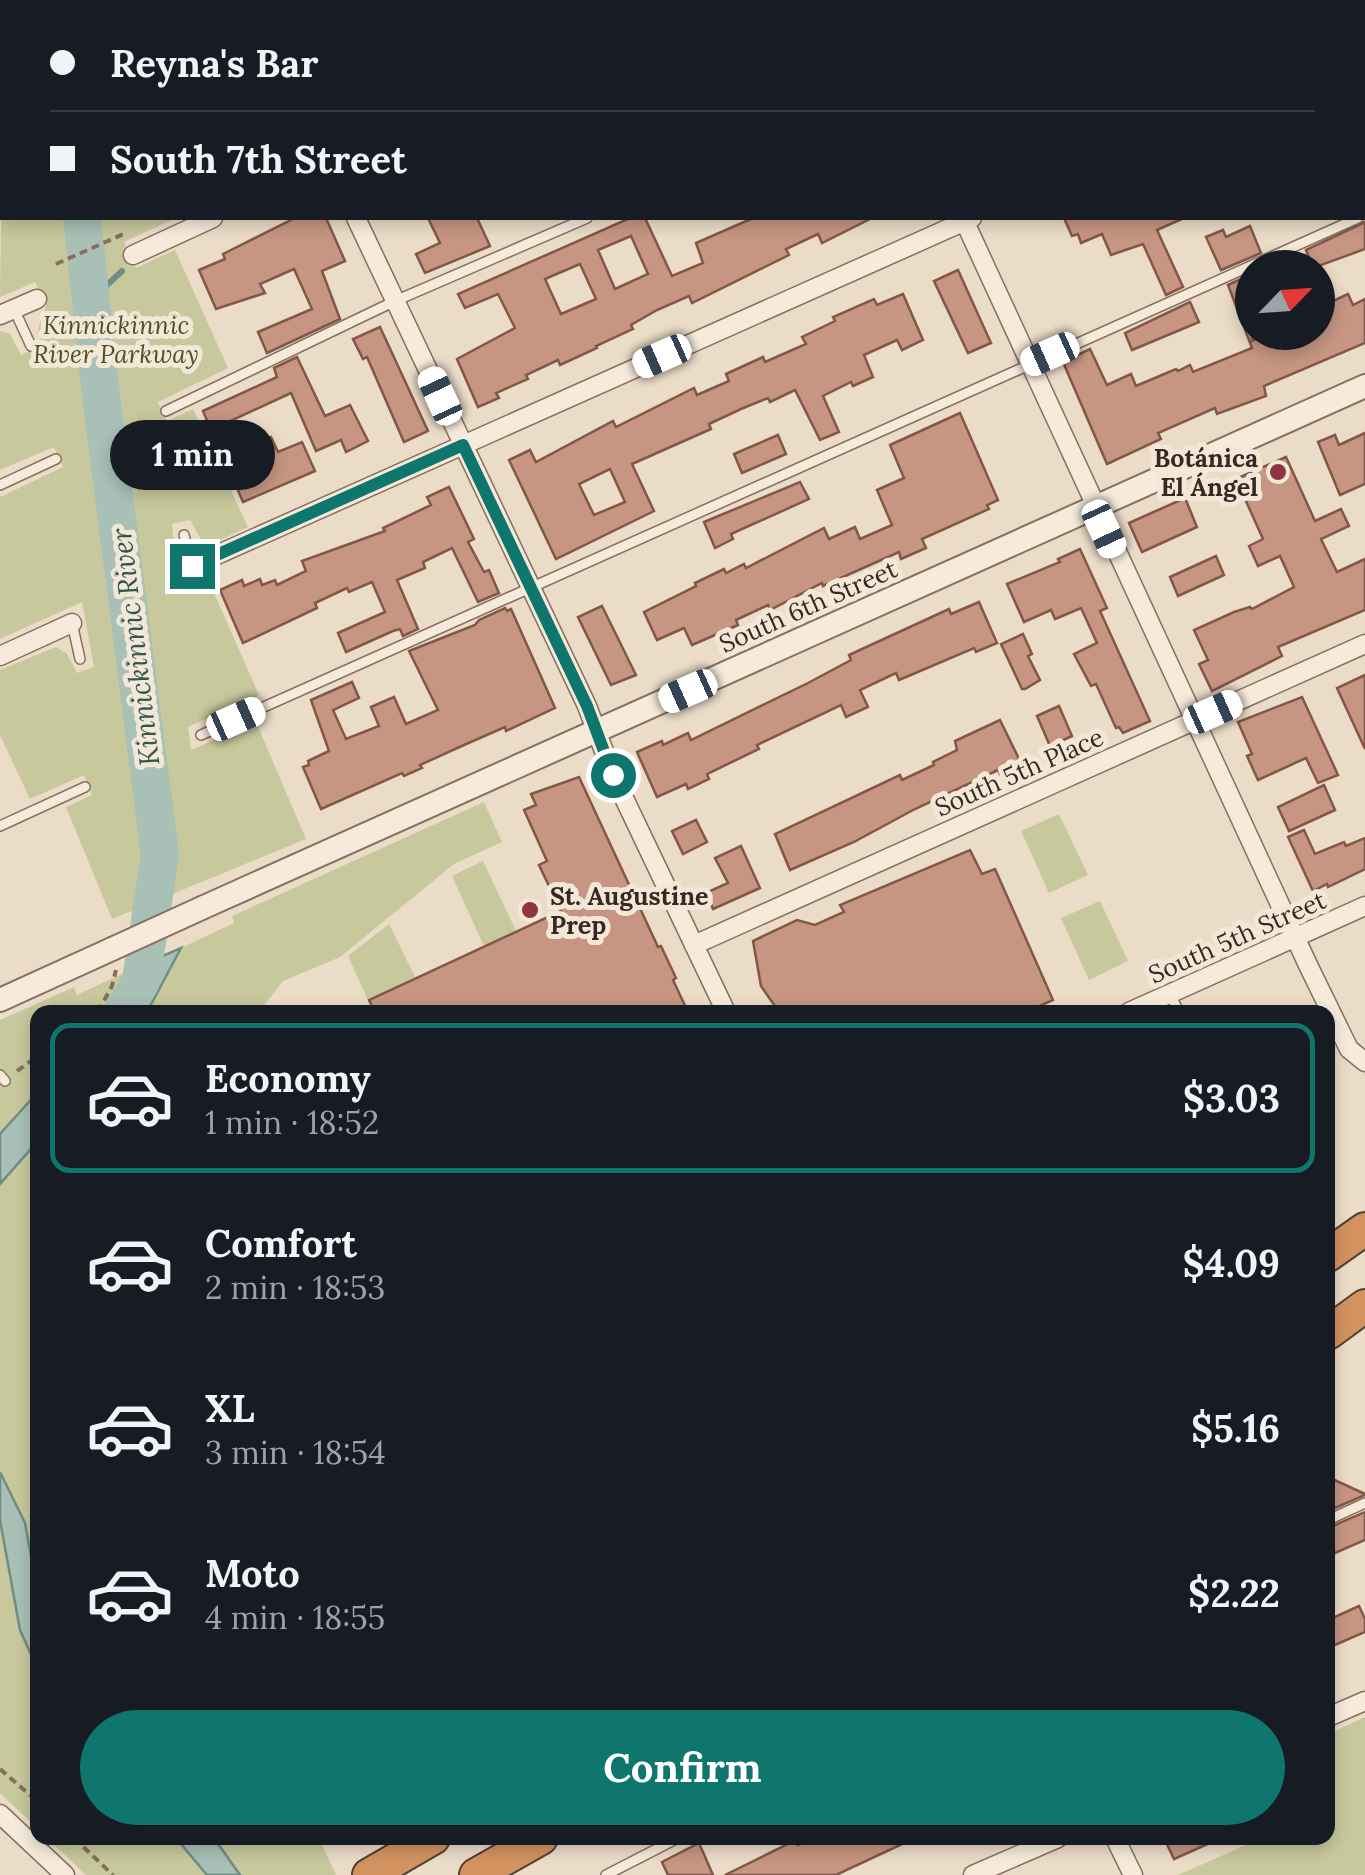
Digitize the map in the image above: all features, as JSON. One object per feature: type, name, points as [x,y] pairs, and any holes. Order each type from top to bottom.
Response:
[{"type":"highway","points":[[1335,1251],[1365,1229]]},
{"type":"highway","points":[[1335,1328],[1365,1306]]},
{"type":"highway","points":[[369,1875],[422,1845]]},
{"type":"highway","points":[[476,1875],[529,1845]]},
{"type":"street","points":[[133,255],[209,220]]},
{"type":"street","points":[[357,220],[723,1005]]},
{"type":"street","points":[[192,566],[965,220]]},
{"type":"street","points":[[967,220],[1193,721],[1327,1005]]},
{"type":"street","points":[[7,312],[36,299]]},
{"type":"street","name":"South 6th Street","points":[[0,1000],[1365,386]]},
{"type":"street","points":[[0,656],[72,623]]},
{"type":"street","name":"South 5th Place","points":[[694,946],[1365,644]]},
{"type":"street","name":"South 5th Street","points":[[1145,1005],[1365,906]]},
{"type":"street","points":[[1335,1021],[1348,1049],[1365,1062]]},
{"type":"street","points":[[1335,1714],[1365,1701]]},
{"type":"street","points":[[0,1814],[30,1842]]},
{"type":"street","points":[[33,1845],[65,1875]]},
{"type":"street","points":[[974,1875],[1042,1845]]},
{"type":"street","points":[[1118,1845],[1132,1875]]},
{"type":"lane","points":[[166,411],[396,301],[581,220]]},
{"type":"lane","points":[[201,735],[1353,220]]},
{"type":"lane","points":[[7,312],[31,346]]},
{"type":"lane","points":[[0,485],[56,460]]},
{"type":"lane","points":[[184,535],[192,566]]},
{"type":"lane","points":[[72,623],[80,659]]},
{"type":"lane","points":[[0,826],[85,787]]},
{"type":"lane","points":[[1170,994],[1176,1005]]},
{"type":"lane","points":[[1335,1517],[1365,1504]]},
{"type":"lane","points":[[606,1875],[664,1845]]},
{"type":"path","points":[[56,264],[126,233]]},
{"type":"path","points":[[2,1078],[30,1061]]},
{"type":"path","points":[[0,1769],[30,1795]]},
{"type":"path","points":[[81,1845],[112,1875]]},
{"type":"green space","name":"Kinnickinnic River Parkway","points":[[1,220],[172,220],[124,242],[136,268],[175,250],[228,368],[158,402],[167,421],[193,409],[248,527],[205,547],[190,520],[172,524],[179,590],[207,577],[259,695],[188,727],[191,750],[256,722],[306,839],[112,919],[66,807],[92,795],[84,775],[30,799],[0,735],[0,670],[56,647],[67,654],[77,673],[94,667],[82,602],[0,639],[0,497],[63,467],[54,447],[0,470],[0,331],[10,334],[21,355],[42,346],[38,329],[46,305],[35,282],[0,297]]},
{"type":"green space","points":[[484,802],[502,842],[454,864],[340,957],[283,981],[264,1005],[151,1005],[181,948],[234,923],[232,916]]},
{"type":"green space","points":[[1059,814],[1088,875],[1049,893],[1021,831]]},
{"type":"green space","points":[[483,861],[516,931],[484,946],[452,876]]},
{"type":"green space","points":[[1100,901],[1128,961],[1089,980],[1061,918]]},
{"type":"green space","points":[[389,924],[415,977],[368,1000],[348,956]]},
{"type":"green space","points":[[130,970],[115,1005],[34,1005],[74,987],[77,995]]},
{"type":"green space","points":[[30,1007],[30,1101],[0,1134],[0,1020]]},
{"type":"green space","points":[[30,1150],[30,1550],[25,1523],[0,1472],[0,1184]]},
{"type":"green space","points":[[0,1520],[20,1630],[30,1652],[30,1821],[0,1793]]},
{"type":"green space","points":[[1365,1717],[1365,1875],[1178,1875],[1246,1845],[1335,1845],[1335,1731]]},
{"type":"green space","points":[[54,1845],[182,1845],[207,1875],[86,1875]]},
{"type":"green space","points":[[219,1845],[322,1845],[336,1875],[240,1875]]},
{"type":"shaded area","points":[[181,948],[151,1005],[115,1005],[130,970]]},
{"type":"shaded area","points":[[30,1101],[30,1150],[0,1184],[0,1134]]},
{"type":"shaded area","points":[[0,1472],[25,1523],[30,1550],[30,1652],[20,1630],[0,1520]]},
{"type":"shaded area","points":[[182,1845],[219,1845],[240,1875],[207,1875]]},
{"type":"building","points":[[291,220],[327,220],[345,261],[322,271],[340,319],[267,353],[258,332],[312,309],[294,269],[260,284],[265,293],[216,309],[199,270],[225,259],[223,254]]},
{"type":"building","points":[[429,220],[478,220],[490,246],[425,273],[416,254],[440,243]]},
{"type":"building","points":[[625,220],[646,220],[672,276],[703,263],[696,243],[748,220],[868,220],[822,243],[818,234],[786,249],[789,255],[692,303],[689,296],[657,310],[631,325],[633,329],[560,365],[558,360],[526,375],[528,379],[496,393],[499,398],[478,407],[457,359],[515,328],[498,294],[465,308],[458,294]],"holes":[[[631,236],[648,274],[615,289],[598,250]],[[580,264],[596,299],[561,314],[545,279]]]},
{"type":"building","points":[[1065,220],[1180,220],[1157,230],[1183,287],[1166,295],[1143,244],[1111,255],[1102,234],[1081,243],[1078,234],[1072,236]]},
{"type":"building","points":[[1365,222],[1365,249],[1335,260],[1335,250],[1306,250]]},
{"type":"building","points":[[1250,226],[1260,250],[1235,250],[1235,264],[1221,270],[1206,237],[1223,230],[1226,237]]},
{"type":"building","points":[[958,270],[991,343],[968,353],[934,281]]},
{"type":"building","points":[[1235,282],[1235,303],[1228,285]]},
{"type":"building","points":[[903,294],[923,340],[902,350],[897,340],[864,355],[873,377],[853,386],[851,382],[823,396],[839,432],[820,440],[795,390],[770,402],[768,398],[741,409],[709,424],[711,429],[632,464],[654,511],[556,559],[509,460],[530,450],[536,462],[613,421],[616,427],[694,388],[697,395],[729,381],[726,374],[806,344],[802,337],[835,321],[833,317],[874,299],[877,305]],"holes":[[[610,469],[625,502],[594,515],[579,484]]]},
{"type":"building","points":[[1348,294],[1353,305],[1365,299],[1365,343],[1264,386],[1266,396],[1217,414],[1215,408],[1158,433],[1161,439],[1107,464],[1063,362],[1090,349],[1107,385],[1131,374],[1136,386],[1190,365],[1193,372],[1247,350],[1335,350],[1335,300]]},
{"type":"building","points":[[1190,302],[1199,322],[1132,350],[1125,333]]},
{"type":"building","points":[[380,327],[428,431],[404,442],[367,357],[363,359],[353,339]]},
{"type":"building","points":[[297,357],[325,416],[350,405],[368,441],[346,452],[341,440],[316,451],[291,393],[211,430],[203,411],[277,377],[274,368]]},
{"type":"building","points":[[960,413],[998,500],[987,505],[989,509],[922,539],[926,548],[901,559],[899,552],[823,586],[822,583],[770,610],[768,605],[736,620],[738,625],[692,645],[684,628],[657,640],[644,612],[696,586],[695,583],[724,569],[726,573],[744,564],[746,568],[824,528],[829,539],[855,527],[860,539],[892,525],[877,490],[904,478],[890,445]]},
{"type":"building","points":[[1365,433],[1365,484],[1340,495],[1318,442],[1335,435],[1339,445]]},
{"type":"building","points":[[778,435],[786,454],[742,473],[734,454]]},
{"type":"building","points":[[271,437],[278,452],[302,442],[315,471],[243,502],[226,462]]},
{"type":"building","points":[[1286,457],[1315,521],[1341,509],[1349,526],[1321,539],[1337,572],[1365,559],[1365,610],[1278,647],[1282,656],[1212,691],[1199,664],[1208,660],[1194,630],[1234,612],[1252,609],[1294,587],[1280,556],[1258,566],[1249,546],[1263,539],[1236,479]]},
{"type":"building","points":[[800,482],[809,499],[731,534],[733,539],[715,548],[704,522]]},
{"type":"building","points":[[449,487],[474,539],[468,542],[484,572],[489,570],[499,593],[478,602],[452,548],[423,562],[425,568],[397,580],[418,629],[403,636],[400,629],[346,652],[338,633],[385,612],[372,582],[349,592],[347,588],[315,603],[317,608],[243,643],[220,590],[242,580],[244,586],[260,579],[262,585],[275,580],[277,585],[306,571],[302,561],[385,531],[383,528],[431,505],[427,497]]},
{"type":"building","points":[[1185,498],[1197,527],[1142,552],[1129,523]]},
{"type":"building","points":[[1080,549],[1107,608],[1100,611],[1150,721],[1123,733],[1116,728],[1096,684],[1091,686],[1074,654],[1097,643],[1081,608],[1055,619],[1051,610],[1024,622],[1007,584],[1060,562],[1058,559]]},
{"type":"building","points":[[1216,556],[1224,575],[1178,596],[1170,577]]},
{"type":"building","points":[[979,602],[997,643],[976,652],[974,648],[899,680],[896,673],[860,690],[868,707],[846,717],[841,705],[757,745],[759,749],[707,774],[709,779],[657,797],[637,752],[688,733],[691,740],[851,660],[849,655],[949,609],[951,614]]},
{"type":"building","points":[[602,606],[636,675],[611,685],[578,617]]},
{"type":"building","points":[[505,608],[511,609],[555,708],[321,809],[303,767],[329,751],[311,700],[352,682],[359,698],[333,710],[346,739],[379,726],[371,707],[394,697],[406,724],[438,710],[409,651],[475,625]]},
{"type":"building","points":[[1023,634],[1040,680],[1025,689],[1001,644]]},
{"type":"building","points":[[1365,675],[1365,749],[1337,688]]},
{"type":"building","points":[[1302,697],[1338,775],[1318,783],[1306,758],[1258,780],[1238,722]]},
{"type":"building","points":[[1059,706],[1072,736],[1050,746],[1037,716]]},
{"type":"building","points":[[1000,720],[1022,765],[1000,774],[998,770],[790,870],[775,834],[900,775],[902,780],[934,765],[933,762],[957,750],[955,741]]},
{"type":"building","points":[[579,777],[676,978],[673,980],[685,1005],[372,1005],[369,1000],[561,911],[539,865],[547,861],[524,810],[536,805],[531,794]]},
{"type":"building","points":[[1324,785],[1335,810],[1289,831],[1278,807]]},
{"type":"building","points":[[696,820],[707,842],[683,854],[672,831]]},
{"type":"building","points":[[1304,830],[1315,854],[1365,838],[1365,869],[1313,891],[1288,837]]},
{"type":"building","points":[[741,846],[760,888],[713,909],[706,893],[728,883],[715,858]]},
{"type":"building","points":[[970,850],[982,874],[995,869],[1053,1000],[1042,1005],[774,1005],[761,986],[753,941],[797,920],[815,925],[844,912],[840,905]]},
{"type":"building","points":[[1335,1480],[1365,1494],[1335,1508]]},
{"type":"building","points":[[1365,1512],[1365,1540],[1335,1553],[1335,1525]]},
{"type":"building","points":[[1359,1606],[1365,1632],[1335,1645],[1335,1617]]},
{"type":"building","points":[[700,1845],[713,1875],[668,1875],[662,1862]]},
{"type":"building","points":[[786,1845],[900,1845],[836,1875],[725,1875]]},
{"type":"building","points":[[1167,1845],[1205,1845],[1174,1859]]},
{"type":"waterway","name":"Kinnickinnic River","points":[[82,220],[160,855],[141,981],[127,1005]]},
{"type":"waterway","points":[[91,300],[122,271]]},
{"type":"place","name":"Botánica El Ángel","points":[[1278,472]]},
{"type":"place","name":"St. Augustine Prep","points":[[530,910]]},
{"type":"route","points":[[192,566],[463,445],[587,706],[613,775]]}]
